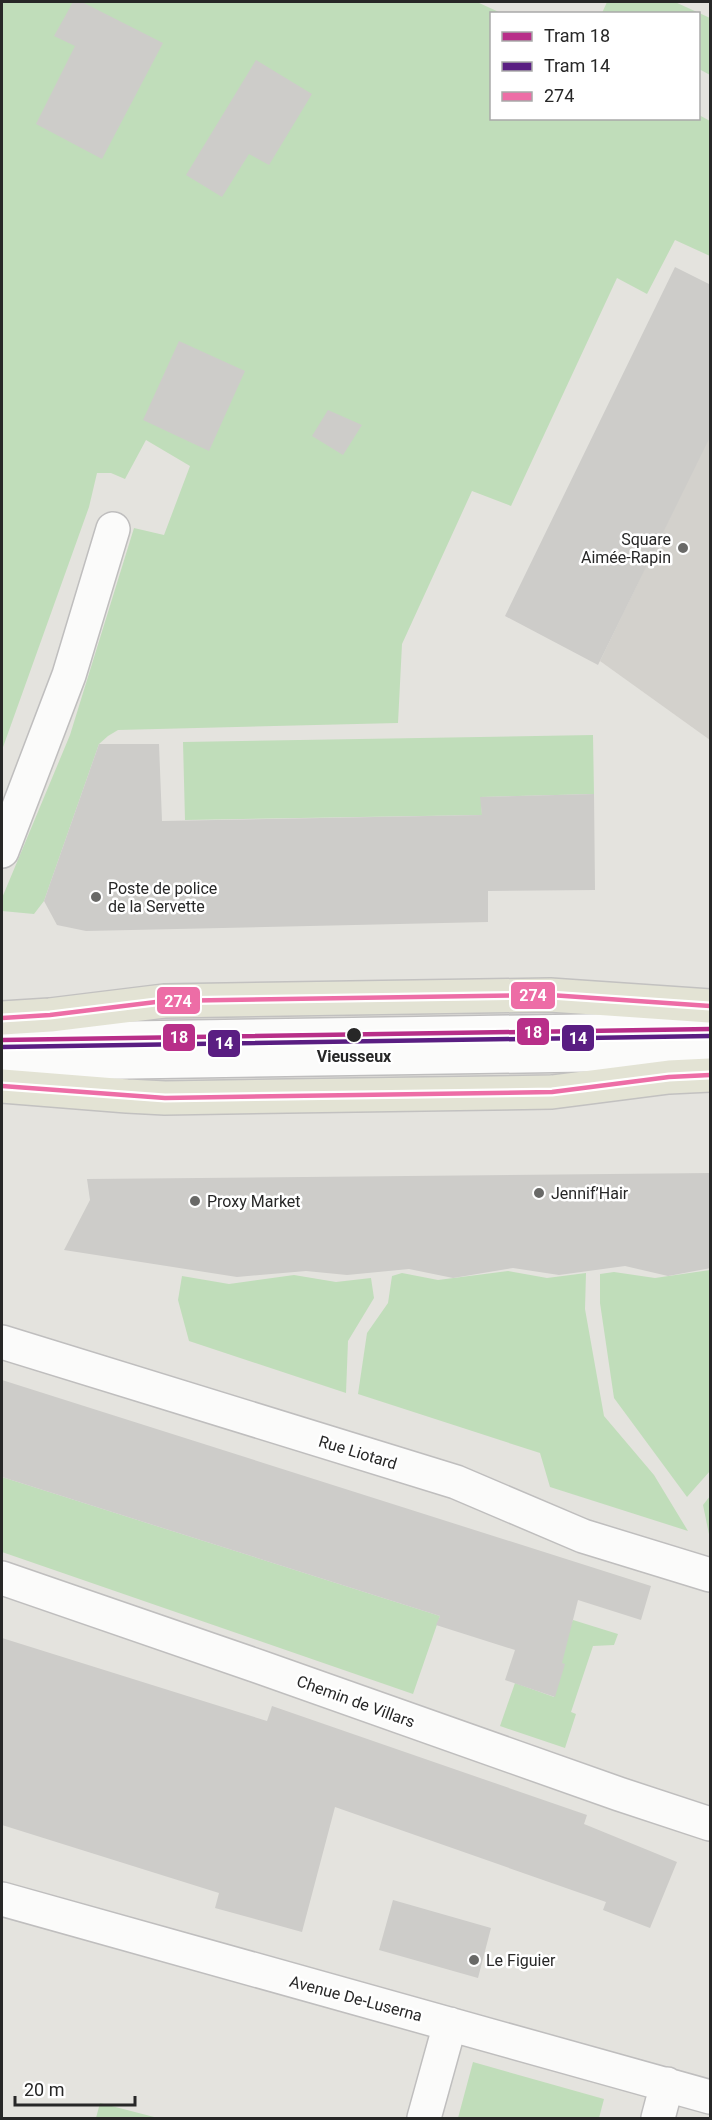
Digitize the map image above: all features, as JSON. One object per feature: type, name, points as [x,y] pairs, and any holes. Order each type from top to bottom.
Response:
[{"type":"main road","points":[[2,1018],[50,1015],[164,1001],[550,995],[711,1006]]},
{"type":"main road","points":[[2,1086],[165,1098],[552,1092],[669,1077],[711,1075]]},
{"type":"street","points":[[2,851],[69,675],[113,529]]},
{"type":"street","points":[[2,1040],[711,1029]]},
{"type":"street","points":[[2,1064],[711,1053]]},
{"type":"street","name":"Rue Liotard","points":[[2,1342],[456,1482],[583,1536],[711,1575]]},
{"type":"street","name":"Chemin de Villars","points":[[2,1578],[619,1794],[711,1824]]},
{"type":"street","name":"Avenue De-Luserna","points":[[2,1899],[711,2097]]},
{"type":"street","points":[[424,2118],[450,2024]]},
{"type":"street","points":[[658,2118],[667,2084]]},
{"type":"green space","points":[[2,2],[477,2],[499,12],[490,12],[490,120],[700,120],[700,116],[710,121],[710,256],[675,240],[647,294],[617,278],[511,506],[472,491],[402,644],[398,723],[118,730],[99,744],[44,901],[34,914],[2,911],[2,898],[70,735],[134,528],[164,535],[190,466],[146,440],[125,479],[111,473],[97,473],[89,507],[2,750]]},
{"type":"green space","points":[[607,2],[675,2],[697,12],[602,12]]},
{"type":"green space","points":[[700,13],[710,18],[710,75],[700,70]]},
{"type":"green space","points":[[593,735],[594,794],[481,797],[482,815],[185,820],[183,742]]},
{"type":"green space","points":[[710,1270],[710,1471],[687,1497],[614,1398],[600,1303],[600,1274],[614,1272],[655,1278]]},
{"type":"green space","points":[[508,1271],[547,1278],[586,1273],[585,1309],[604,1416],[654,1475],[688,1531],[550,1487],[540,1453],[358,1394],[367,1333],[388,1303],[392,1276],[402,1273],[438,1280]]},
{"type":"green space","points":[[294,1275],[336,1282],[371,1278],[374,1298],[348,1341],[346,1393],[189,1341],[178,1300],[182,1276],[229,1284]]},
{"type":"green space","points":[[2,1477],[440,1616],[413,1694],[2,1552]]},
{"type":"green space","points":[[710,1496],[710,1539],[703,1505]]},
{"type":"green space","points":[[573,1620],[618,1634],[614,1645],[593,1646],[571,1712],[576,1714],[565,1748],[500,1726],[515,1683],[554,1697],[553,1660]]},
{"type":"green space","points":[[473,2062],[604,2099],[599,2118],[458,2118]]},
{"type":"green space","points":[[100,2103],[158,2118],[96,2118]]},
{"type":"shaded area","name":"Square Aimée-Rapin","points":[[710,435],[710,740],[600,661]]},
{"type":"building","points":[[73,2],[82,2],[163,43],[102,159],[36,124],[75,46],[54,36]]},
{"type":"building","points":[[256,60],[312,94],[269,165],[249,154],[222,197],[186,175]]},
{"type":"building","points":[[675,267],[711,285],[711,435],[598,665],[505,616]]},
{"type":"building","points":[[179,341],[245,371],[209,451],[143,420]]},
{"type":"building","points":[[328,410],[362,425],[343,455],[312,436]]},
{"type":"building","points":[[99,744],[159,744],[162,821],[482,815],[480,797],[594,794],[595,890],[488,891],[488,922],[86,931],[57,925],[44,901]]},
{"type":"building","points":[[711,1173],[711,1268],[668,1276],[625,1266],[559,1275],[513,1268],[453,1278],[409,1269],[347,1275],[306,1271],[237,1277],[64,1250],[90,1200],[87,1179]]},
{"type":"building","points":[[2,1380],[651,1586],[641,1620],[578,1600],[562,1663],[565,1664],[555,1697],[505,1680],[515,1650],[436,1625],[440,1616],[2,1477]]},
{"type":"building","points":[[2,1638],[267,1721],[272,1706],[587,1815],[584,1824],[677,1862],[650,1928],[603,1910],[606,1902],[335,1807],[302,1932],[215,1908],[219,1893],[2,1825]]},
{"type":"building","points":[[393,1900],[491,1928],[478,1978],[379,1950]]},
{"type":"tram line","name":"18","points":[[2,1040],[710,1029]]},
{"type":"tram line","name":"14","points":[[2,1047],[710,1036]]},
{"type":"transit line","name":"274","points":[[2,1018],[50,1015],[164,1001],[550,995],[710,1006]]},
{"type":"transit line","name":"274","points":[[2,1086],[165,1098],[552,1092],[669,1077],[710,1075]]},
{"type":"place","name":"Square Aimée-Rapin","points":[[683,548]]},
{"type":"place","name":"Poste de police de la Servette","points":[[96,897]]},
{"type":"place","name":"Vieusseux","points":[[354,1035]]},
{"type":"place","name":"Jennif’Hair","points":[[539,1193]]},
{"type":"place","name":"Proxy Market","points":[[195,1201]]},
{"type":"place","name":"Le Figuier","points":[[474,1960]]}]
